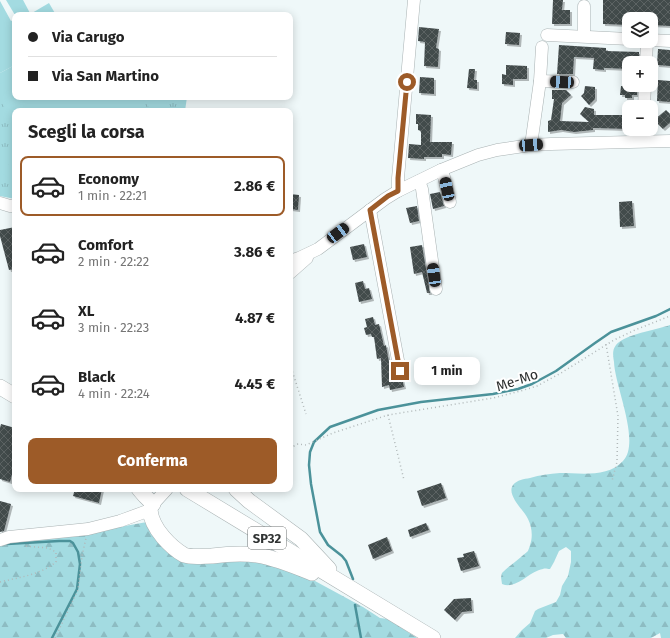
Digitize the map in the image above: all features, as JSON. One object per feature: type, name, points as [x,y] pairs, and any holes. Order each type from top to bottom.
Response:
[{"type":"main road","points":[[0,387],[12,393]]},
{"type":"main road","points":[[142,492],[152,507],[152,520],[161,534],[175,549],[184,554],[195,557],[242,554],[257,555],[268,558],[298,567],[344,590],[377,610],[387,610]]},
{"type":"main road","name":"SP32","points":[[192,492],[433,638]]},
{"type":"main road","points":[[239,492],[249,501],[301,539],[323,564],[348,586]]},
{"type":"street","points":[[398,191],[398,174],[414,0]]},
{"type":"street","points":[[584,6],[584,36]]},
{"type":"street","points":[[546,35],[622,39]]},
{"type":"street","points":[[658,40],[670,41]]},
{"type":"street","points":[[531,145],[540,81],[542,47]]},
{"type":"street","points":[[540,81],[573,82]]},
{"type":"street","points":[[293,260],[313,251],[388,196],[441,170],[484,153],[500,149],[531,145],[670,141]]},
{"type":"street","points":[[441,170],[450,202]]},
{"type":"street","points":[[419,181],[422,189],[436,289]]},
{"type":"street","points":[[0,203],[12,206]]},
{"type":"street","points":[[370,210],[400,371]]},
{"type":"street","points":[[293,270],[313,251]]},
{"type":"street","points":[[5,538],[88,529],[120,521],[152,507],[164,492]]},
{"type":"path","name":"Me-Mo","points":[[293,446],[298,444],[306,445],[333,433],[388,415],[493,398],[537,386],[561,373],[606,344],[635,330],[670,316]]},
{"type":"path","points":[[606,344],[618,416],[617,462],[612,482]]},
{"type":"path","points":[[293,373],[306,414]]},
{"type":"path","points":[[388,415],[404,480]]},
{"type":"path","points":[[55,638],[78,590],[82,556],[88,529]]},
{"type":"path","points":[[0,582],[39,572],[56,562],[56,552],[48,548],[22,546]]},
{"type":"green space","points":[[6,0],[23,0],[29,12],[13,12]]},
{"type":"green space","points":[[0,1],[12,20],[12,67],[0,73]]},
{"type":"green space","points":[[49,3],[54,12],[34,12]]},
{"type":"green space","points":[[12,67],[12,100],[187,100],[185,108],[12,108],[12,198],[0,196],[0,73]]},
{"type":"green space","points":[[12,78],[12,88],[0,98],[0,84]]},
{"type":"green space","points":[[12,98],[12,100],[140,100],[144,108],[12,108],[12,121],[2,103]]},
{"type":"green space","points":[[145,100],[167,100],[165,108],[149,108]]},
{"type":"green space","points":[[0,157],[12,167],[12,179],[7,177],[0,171]]},
{"type":"green space","points":[[670,325],[670,638],[661,638],[660,633],[651,638],[566,638],[563,634],[553,635],[546,638],[515,638],[530,623],[535,611],[556,602],[560,595],[562,586],[568,576],[571,562],[571,551],[566,547],[559,551],[550,569],[538,570],[513,584],[502,584],[502,573],[528,551],[532,539],[532,532],[529,522],[526,515],[516,502],[511,489],[516,482],[521,480],[560,473],[584,474],[601,472],[610,470],[623,461],[628,452],[628,428],[626,414],[615,373],[613,355],[614,349],[620,341],[626,338]]},
{"type":"green space","points":[[147,522],[170,550],[267,562],[315,581],[380,618],[388,619],[417,638],[0,638],[0,541],[108,529]]},
{"type":"building","points":[[553,0],[563,0],[562,10],[570,10],[570,24],[552,24]]},
{"type":"building","points":[[603,0],[670,0],[670,26],[658,25],[658,12],[622,12],[622,25],[603,24]]},
{"type":"building","points":[[419,27],[439,29],[436,48],[439,49],[438,67],[424,66],[425,42],[418,41]]},
{"type":"building","points":[[506,32],[520,33],[519,45],[505,44]]},
{"type":"building","points":[[559,45],[606,48],[606,51],[639,52],[639,56],[622,56],[622,69],[593,69],[594,58],[574,57],[573,74],[557,74]]},
{"type":"building","points":[[658,49],[670,50],[670,66],[658,65]]},
{"type":"building","points":[[506,65],[527,66],[527,79],[513,79],[513,85],[502,84],[502,74],[506,75]]},
{"type":"building","points":[[469,69],[475,69],[474,80],[477,80],[477,89],[467,88]]},
{"type":"building","points":[[420,77],[434,78],[434,94],[419,93]]},
{"type":"building","points":[[658,80],[670,81],[670,102],[657,100]]},
{"type":"building","points":[[585,86],[595,87],[595,99],[589,105],[581,96],[584,93]]},
{"type":"building","points":[[621,86],[622,92],[637,92],[637,95],[632,95],[632,98],[625,98],[625,95],[620,95]]},
{"type":"building","points":[[552,90],[566,90],[571,95],[562,103],[560,121],[589,122],[580,114],[585,107],[594,109],[594,115],[622,115],[622,129],[593,128],[593,130],[574,132],[561,130],[548,132],[548,121],[551,120],[554,99],[552,99]]},
{"type":"building","points":[[666,110],[670,114],[670,123],[663,129],[658,124],[658,117]]},
{"type":"building","points":[[416,114],[431,115],[430,142],[452,142],[451,155],[442,154],[442,157],[424,157],[424,159],[408,158],[409,144],[421,145],[421,131],[418,130],[418,124],[416,124]]},
{"type":"building","points":[[440,192],[444,206],[433,209],[430,194]]},
{"type":"building","points":[[293,194],[299,195],[298,210],[293,209]]},
{"type":"building","points":[[632,201],[634,226],[620,227],[619,202]]},
{"type":"building","points":[[417,206],[419,221],[410,223],[406,208]]},
{"type":"building","points":[[12,228],[12,270],[9,270],[0,236],[0,230]]},
{"type":"building","points":[[364,244],[367,257],[353,260],[350,247]]},
{"type":"building","points":[[422,245],[430,293],[427,293],[422,272],[414,274],[410,247]]},
{"type":"building","points":[[363,281],[365,289],[369,288],[372,299],[359,302],[355,283]]},
{"type":"building","points":[[373,317],[375,325],[379,324],[384,346],[386,345],[389,362],[391,362],[395,378],[402,378],[404,387],[390,390],[389,385],[382,387],[381,358],[377,359],[374,337],[372,337],[371,334],[366,335],[364,328],[367,327],[365,319]]},
{"type":"building","points":[[1,424],[12,427],[12,475],[10,482],[0,479]]},
{"type":"building","points":[[441,483],[446,498],[422,506],[417,491]]},
{"type":"building","points":[[74,492],[101,492],[99,503],[73,496]]},
{"type":"building","points":[[0,501],[11,504],[4,531],[0,532]]},
{"type":"building","points":[[426,523],[429,530],[410,537],[408,530]]},
{"type":"building","points":[[387,537],[392,551],[373,559],[368,545]]},
{"type":"building","points":[[474,551],[479,566],[461,571],[457,558],[464,557],[463,554]]},
{"type":"building","points":[[471,598],[472,611],[462,612],[455,620],[444,610],[454,599]]},
{"type":"waterway","points":[[353,579],[346,561],[328,545],[320,532],[311,484],[309,465],[310,452],[314,442],[330,427],[378,410],[421,402],[493,394],[518,389],[532,384],[556,371],[611,332],[656,316],[670,309]]},
{"type":"waterway","points":[[5,543],[70,541],[73,543],[78,552],[80,564],[77,589],[52,638]]},
{"type":"waterway","points":[[355,605],[361,638]]},
{"type":"route","points":[[400,371],[370,210],[388,196],[398,191],[407,82]]}]
